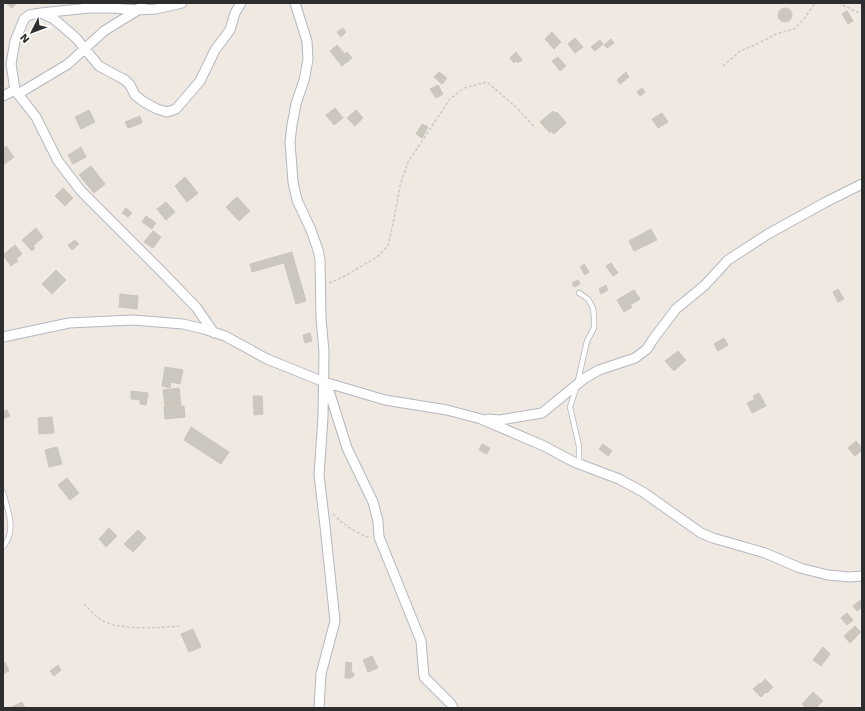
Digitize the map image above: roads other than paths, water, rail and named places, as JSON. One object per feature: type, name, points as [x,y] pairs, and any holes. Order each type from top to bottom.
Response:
[{"type":"street","points":[[182,3],[156,9],[140,6],[89,8],[29,15],[24,19],[15,41],[11,64],[16,92],[36,117],[58,161],[70,179],[196,307],[214,333]]},
{"type":"street","points":[[41,13],[54,19],[76,38],[100,66],[125,80],[136,95],[144,102],[156,109],[167,112],[176,109],[200,81],[215,50],[230,30],[235,13],[241,3]]},
{"type":"street","points":[[295,3],[307,41],[308,60],[304,80],[296,104],[290,142],[292,170],[297,200],[311,230],[320,260],[324,382],[319,475],[335,622],[321,674],[319,708]]},
{"type":"street","points":[[3,96],[16,92],[68,64],[104,31],[140,6]]},
{"type":"street","points":[[3,338],[69,323],[133,320],[183,324],[224,336],[267,358],[324,382],[385,400],[448,410],[481,418],[500,420],[542,413],[585,378],[599,370],[634,358],[647,349],[676,309],[728,260],[768,234],[862,184]]},
{"type":"street","points":[[324,382],[330,394],[348,448],[373,502],[378,520],[380,540],[421,641],[424,677],[451,704],[453,708]]},
{"type":"street","points":[[481,418],[544,446],[579,464],[619,479],[643,492],[707,535],[765,553],[800,568],[828,575],[850,578],[862,576]]},
{"type":"lane","points":[[579,293],[588,300],[593,308],[594,323],[594,328],[587,341],[577,385],[570,407],[579,446],[579,464]]},
{"type":"lane","points":[[3,492],[11,522],[8,542],[3,547]]}]
